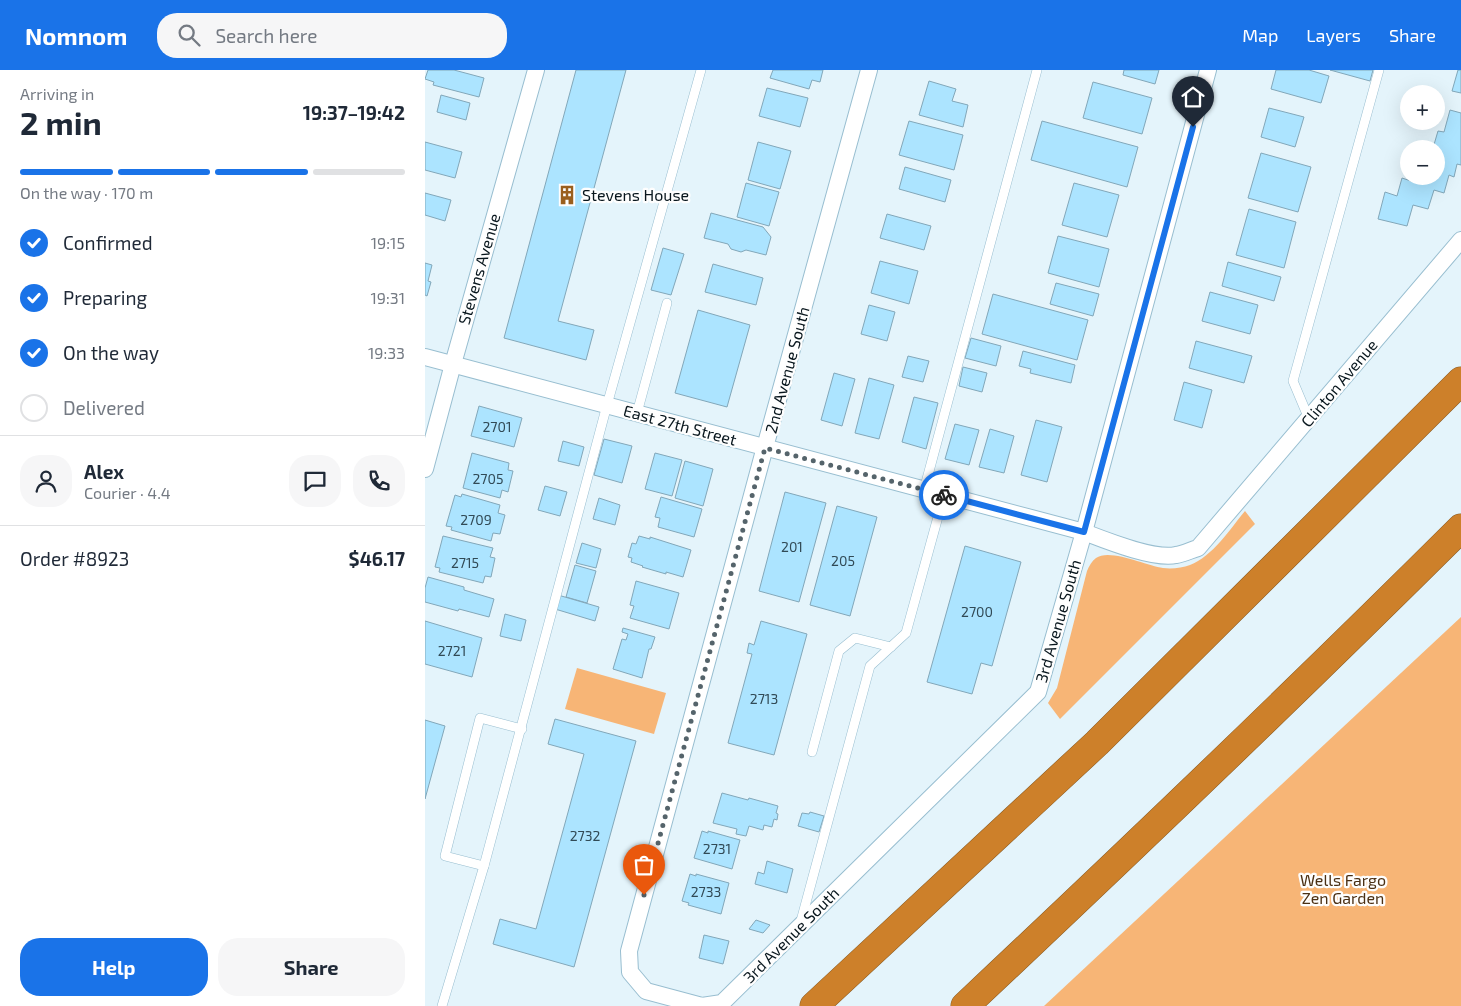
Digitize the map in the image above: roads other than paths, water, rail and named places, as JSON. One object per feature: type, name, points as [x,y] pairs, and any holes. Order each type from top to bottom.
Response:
[{"type":"highway","points":[[797,1006],[824,998],[1097,742],[1461,381]]},
{"type":"highway","points":[[965,1006],[1089,890],[1305,682],[1461,528]]},
{"type":"street","name":"Stevens Avenue","points":[[425,469],[536,70]]},
{"type":"street","name":"2nd Avenue South","points":[[668,997],[646,991],[630,972],[629,951],[869,70]]},
{"type":"street","name":"3rd Avenue South","points":[[668,997],[702,1006],[722,1003],[1038,692],[1084,532],[1208,70]]},
{"type":"street","name":"Clinton Avenue","points":[[1217,528],[1461,240]]},
{"type":"street","name":"East 27th Street","points":[[425,357],[1084,532],[1150,554],[1174,556],[1198,548],[1217,528]]},
{"type":"lane","points":[[442,1006],[484,866],[522,729],[607,405],[701,70]]},
{"type":"lane","points":[[924,490],[1037,70]]},
{"type":"lane","points":[[1309,419],[1293,381],[1379,70]]},
{"type":"lane","points":[[637,413],[667,303]]},
{"type":"lane","points":[[800,926],[870,666],[906,633],[944,495]]},
{"type":"lane","points":[[812,752],[839,651],[855,638],[891,647]]},
{"type":"lane","points":[[484,866],[445,856],[480,718],[522,729]]},
{"type":"place","name":"Stevens House","points":[[567,195]]},
{"type":"park label","name":"Wells Fargo Zen Garden","points":[[1343,889]]}]
